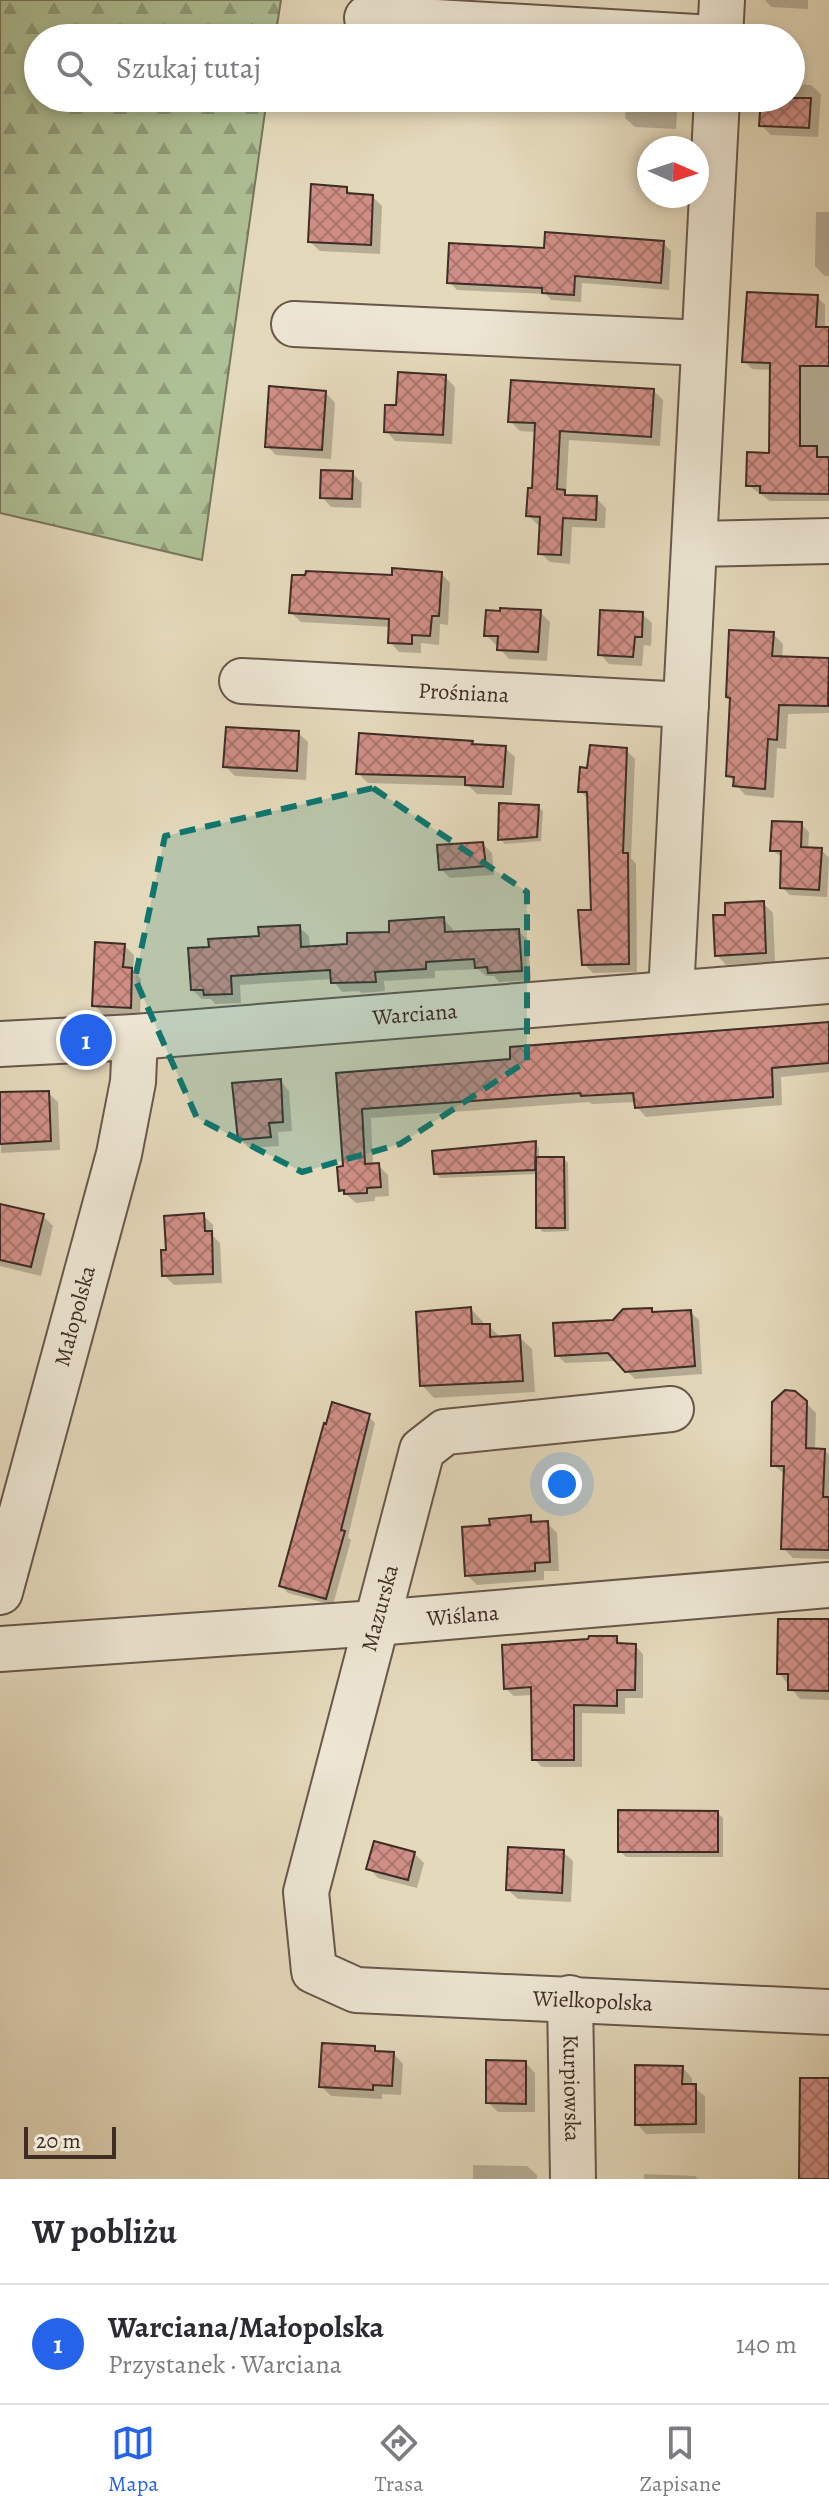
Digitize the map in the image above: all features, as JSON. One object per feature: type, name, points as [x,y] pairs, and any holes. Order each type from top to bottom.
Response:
[{"type":"street","points":[[721,24],[722,0]]},
{"type":"street","points":[[367,18],[471,24]]},
{"type":"street","points":[[671,993],[716,112]]},
{"type":"street","points":[[294,324],[704,343]]},
{"type":"street","points":[[695,544],[829,541]]},
{"type":"street","name":"Prośniana","points":[[242,681],[686,705]]},
{"type":"street","name":"Warciana","points":[[0,1044],[135,1037],[829,981]]},
{"type":"street","name":"Małopolska","points":[[0,1592],[119,1154],[133,1082],[135,1037]]},
{"type":"street","name":"Mazurska","points":[[356,1990],[314,1971],[306,1892],[422,1450],[445,1432],[671,1409]]},
{"type":"street","name":"Wiślana","points":[[0,1649],[376,1623],[829,1585]]},
{"type":"street","name":"Wielkopolska","points":[[356,1990],[829,2012]]},
{"type":"street","name":"Kurpiowska","points":[[570,1998],[573,2179]]},
{"type":"highlighted area","points":[[373,788],[527,892],[527,1061],[400,1144],[302,1172],[197,1118],[135,979],[165,836]]},
{"type":"green space","points":[[0,0],[281,0],[277,24],[24,24],[24,112],[265,112],[202,560],[0,513]]},
{"type":"building","points":[[805,98],[811,98],[809,128],[759,126],[760,112],[805,112]]},
{"type":"building","points":[[311,184],[347,187],[347,193],[373,195],[371,245],[308,242]]},
{"type":"building","points":[[545,232],[664,241],[661,283],[575,276],[574,295],[542,293],[542,288],[447,283],[449,243],[544,248]]},
{"type":"building","points":[[747,292],[818,295],[816,327],[829,327],[829,366],[800,366],[800,446],[817,446],[817,457],[829,457],[829,494],[760,493],[760,486],[746,486],[747,452],[769,453],[770,363],[742,362]]},
{"type":"building","points":[[398,372],[446,375],[443,435],[384,432],[385,405],[396,405]]},
{"type":"building","points":[[511,380],[654,389],[651,437],[560,431],[557,489],[565,490],[565,495],[597,496],[596,520],[563,518],[561,555],[538,554],[540,517],[526,516],[528,488],[532,488],[535,423],[508,422]]},
{"type":"building","points":[[269,386],[326,391],[322,450],[265,447]]},
{"type":"building","points":[[321,470],[353,471],[352,499],[320,498]]},
{"type":"building","points":[[392,568],[442,572],[439,616],[432,616],[430,636],[412,635],[412,644],[388,643],[389,619],[289,613],[292,575],[305,575],[306,571],[392,575]]},
{"type":"building","points":[[500,608],[541,610],[538,652],[497,650],[498,636],[484,636],[486,610],[500,611]]},
{"type":"building","points":[[600,610],[643,612],[642,637],[635,637],[633,657],[598,655]]},
{"type":"building","points":[[729,630],[774,632],[772,656],[829,658],[828,706],[779,705],[777,740],[768,739],[765,789],[733,786],[734,777],[726,776]]},
{"type":"building","points":[[226,727],[299,731],[297,771],[223,767]]},
{"type":"building","points":[[359,733],[506,746],[503,787],[465,785],[465,777],[356,774]]},
{"type":"building","points":[[590,745],[627,748],[623,853],[628,853],[629,964],[582,965],[578,910],[591,910],[587,792],[578,792],[580,767],[587,768]]},
{"type":"building","points":[[499,803],[539,805],[537,837],[498,840]]},
{"type":"building","points":[[772,821],[802,822],[801,847],[822,848],[819,890],[780,888],[781,851],[770,851]]},
{"type":"building","points":[[483,842],[486,866],[439,870],[437,845]]},
{"type":"building","points":[[764,901],[766,953],[715,956],[713,915],[725,915],[725,903]]},
{"type":"building","points":[[444,917],[445,932],[519,929],[522,971],[488,973],[487,967],[475,968],[474,959],[426,962],[426,969],[375,972],[376,982],[331,983],[330,970],[231,976],[232,994],[204,995],[203,990],[191,990],[188,948],[209,947],[208,939],[259,936],[258,927],[300,925],[301,947],[347,944],[347,933],[389,932],[389,921]]},
{"type":"building","points":[[95,942],[125,944],[123,967],[132,968],[131,1008],[92,1006]]},
{"type":"building","points":[[829,1022],[829,1063],[772,1068],[773,1097],[635,1108],[633,1093],[581,1096],[580,1093],[362,1109],[365,1164],[379,1163],[381,1187],[367,1188],[367,1193],[344,1194],[344,1190],[339,1191],[337,1167],[343,1166],[336,1073],[510,1059],[510,1047]]},
{"type":"building","points":[[281,1079],[283,1122],[269,1123],[271,1137],[238,1140],[232,1083]]},
{"type":"building","points":[[49,1091],[51,1141],[0,1144],[0,1092]]},
{"type":"building","points":[[536,1141],[535,1170],[434,1174],[432,1151]]},
{"type":"building","points":[[536,1157],[564,1157],[565,1228],[536,1228]]},
{"type":"building","points":[[0,1204],[44,1214],[31,1267],[0,1260]]},
{"type":"building","points":[[204,1213],[205,1231],[212,1231],[213,1274],[162,1276],[161,1250],[166,1250],[164,1216]]},
{"type":"building","points":[[471,1307],[472,1324],[490,1324],[490,1337],[520,1335],[523,1381],[420,1386],[416,1312]]},
{"type":"building","points":[[652,1308],[652,1312],[691,1310],[695,1366],[625,1372],[608,1353],[555,1356],[553,1323],[613,1320],[623,1309]]},
{"type":"building","points":[[785,1390],[795,1391],[807,1401],[806,1448],[825,1449],[823,1497],[829,1497],[829,1550],[781,1549],[784,1466],[771,1466],[772,1402]]},
{"type":"building","points":[[332,1402],[370,1414],[341,1530],[345,1531],[326,1599],[279,1586]]},
{"type":"building","points":[[531,1515],[531,1522],[548,1521],[550,1562],[535,1563],[535,1571],[465,1576],[462,1527],[490,1525],[489,1519]]},
{"type":"building","points":[[778,1619],[829,1619],[829,1691],[788,1690],[788,1674],[777,1674]]},
{"type":"building","points":[[589,1636],[617,1636],[617,1643],[636,1644],[635,1690],[617,1690],[617,1706],[574,1705],[574,1760],[532,1760],[531,1687],[504,1689],[502,1645],[588,1639]]},
{"type":"building","points":[[618,1810],[718,1811],[718,1852],[618,1852]]},
{"type":"building","points":[[374,1841],[415,1852],[408,1880],[366,1869]]},
{"type":"building","points":[[508,1847],[564,1850],[562,1893],[506,1890]]},
{"type":"building","points":[[322,2043],[375,2046],[375,2051],[394,2052],[392,2086],[373,2085],[373,2090],[319,2087]]},
{"type":"building","points":[[486,2060],[526,2061],[526,2104],[486,2103]]},
{"type":"building","points":[[635,2065],[683,2066],[682,2084],[696,2084],[696,2124],[635,2125]]},
{"type":"building","points":[[800,2078],[829,2078],[829,2179],[799,2179]]},
{"type":"place","name":"Warciana/Małopolska","points":[[86,1040]]}]
